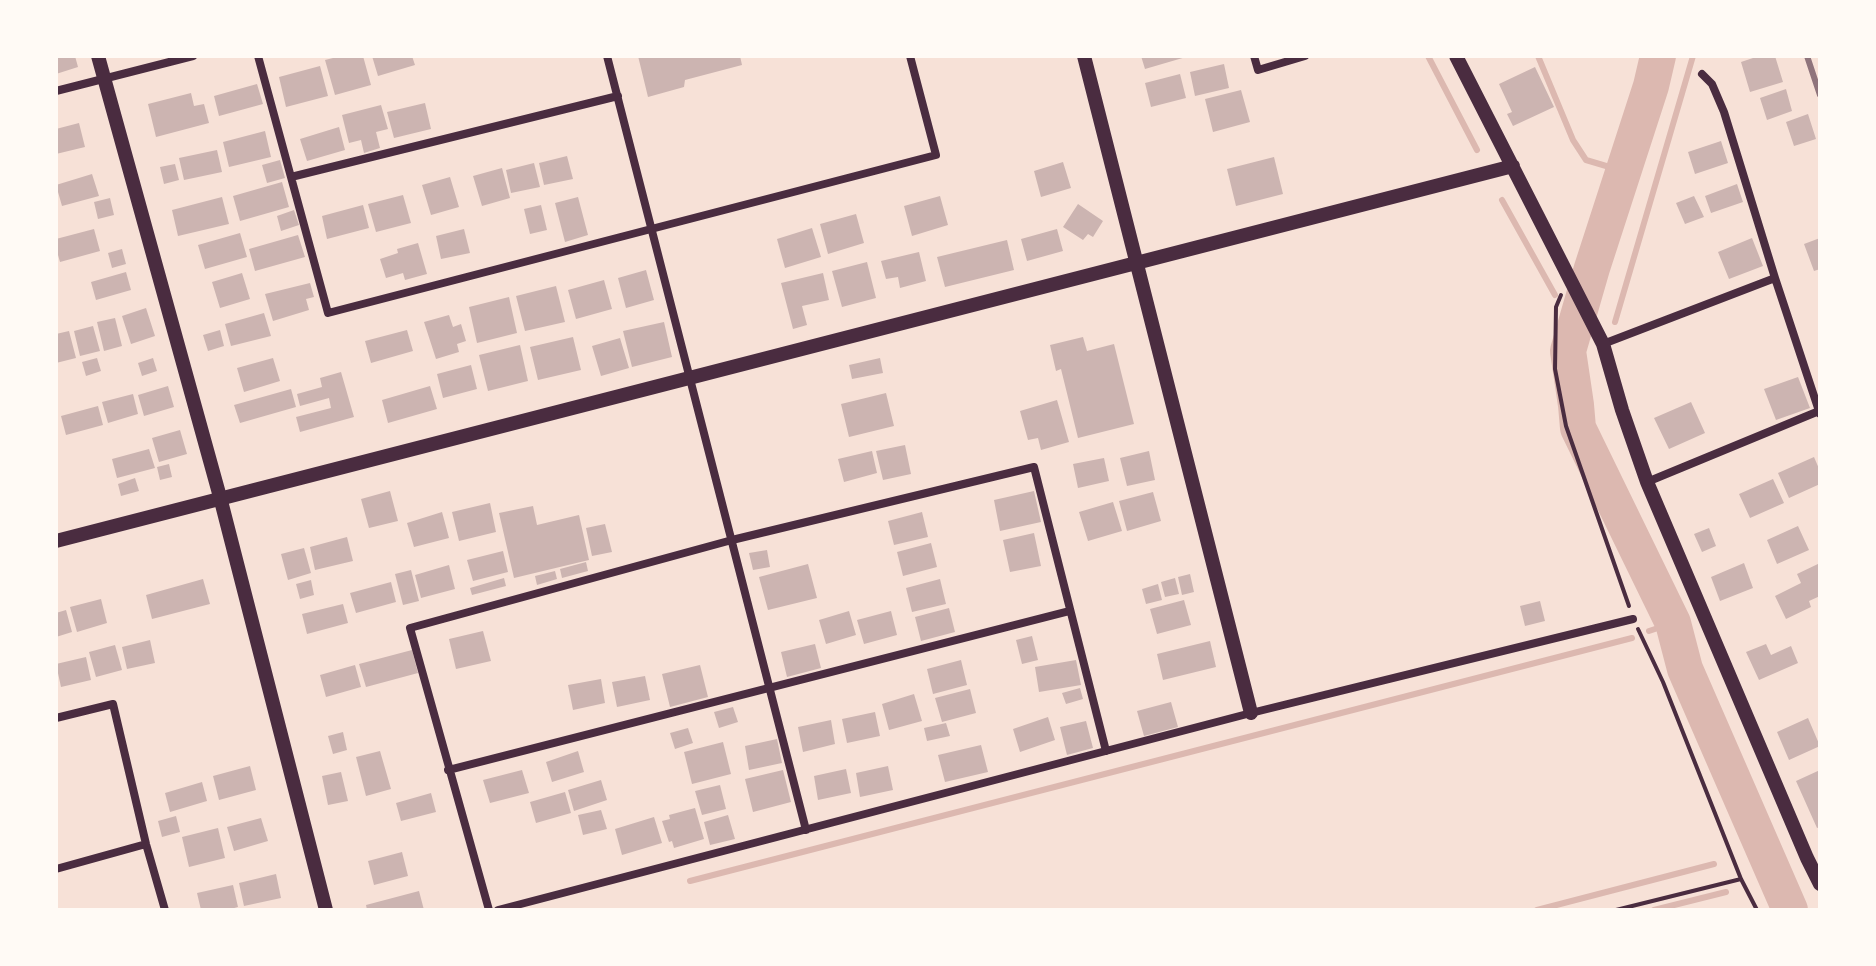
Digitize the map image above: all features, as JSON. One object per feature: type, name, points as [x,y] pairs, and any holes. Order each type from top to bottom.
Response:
[{"type":"street","points":[[98,56],[220,497],[326,910]]},
{"type":"street","points":[[56,91],[193,56]]},
{"type":"street","points":[[258,56],[328,313],[936,155],[910,56]]},
{"type":"street","points":[[607,56],[806,830]]},
{"type":"street","points":[[1084,56],[1251,713]]},
{"type":"street","points":[[1254,56],[1258,70],[1305,56]]},
{"type":"street","points":[[1456,56],[1603,344],[1647,482],[1814,856],[1820,884]]},
{"type":"street","points":[[1647,482],[1820,413],[1724,112],[1712,84],[1702,74]]},
{"type":"street","points":[[291,177],[618,96]]},
{"type":"street","points":[[56,541],[1513,166]]},
{"type":"street","points":[[1603,344],[1775,278]]},
{"type":"street","points":[[489,910],[410,628],[732,540],[1034,467],[1106,751]]},
{"type":"street","points":[[448,770],[1069,611]]},
{"type":"street","points":[[498,910],[1251,713],[1633,619]]},
{"type":"street","points":[[56,718],[113,704],[165,910]]},
{"type":"street","points":[[56,869],[146,844]]},
{"type":"path","points":[[1568,276],[1556,307],[1555,369],[1566,426],[1633,619],[1663,682],[1741,879],[1757,910]]},
{"type":"path","points":[[1616,910],[1741,879]]},
{"type":"building","points":[[56,56],[75,56],[78,67],[56,74]]},
{"type":"building","points":[[363,56],[371,85],[335,95],[325,60]]},
{"type":"building","points":[[372,56],[412,56],[415,65],[378,76]]},
{"type":"building","points":[[638,56],[740,56],[742,65],[685,80],[684,87],[648,97]]},
{"type":"building","points":[[1141,56],[1186,56],[1186,57],[1145,69]]},
{"type":"building","points":[[1759,56],[1775,56],[1783,82],[1750,92],[1741,62]]},
{"type":"building","points":[[1224,64],[1229,88],[1195,96],[1190,72]]},
{"type":"building","points":[[320,66],[328,96],[286,107],[279,77]]},
{"type":"building","points":[[1535,67],[1554,107],[1513,126],[1507,114],[1512,112],[1499,84]]},
{"type":"building","points":[[1180,74],[1186,98],[1151,107],[1145,83]]},
{"type":"building","points":[[257,84],[263,104],[219,116],[214,96]]},
{"type":"building","points":[[1786,89],[1792,111],[1767,120],[1760,98]]},
{"type":"building","points":[[1241,90],[1250,122],[1213,132],[1205,99]]},
{"type":"building","points":[[191,93],[194,106],[204,104],[209,123],[156,137],[148,104]]},
{"type":"building","points":[[425,103],[431,129],[394,138],[387,112]]},
{"type":"building","points":[[381,105],[388,129],[376,132],[380,148],[364,153],[361,140],[349,143],[342,115]]},
{"type":"building","points":[[1808,114],[1816,139],[1794,146],[1786,122]]},
{"type":"building","points":[[79,123],[85,147],[56,154],[56,129]]},
{"type":"building","points":[[339,127],[345,150],[307,161],[300,139]]},
{"type":"building","points":[[265,131],[271,157],[229,167],[223,142]]},
{"type":"building","points":[[1721,141],[1728,163],[1695,174],[1688,152]]},
{"type":"building","points":[[217,150],[222,172],[184,180],[179,158]]},
{"type":"building","points":[[567,156],[573,179],[544,185],[539,163]]},
{"type":"building","points":[[1274,157],[1283,194],[1236,206],[1227,169]]},
{"type":"building","points":[[280,160],[285,178],[267,183],[262,165]]},
{"type":"building","points":[[1063,162],[1071,188],[1041,197],[1034,171]]},
{"type":"building","points":[[534,163],[540,187],[511,193],[506,170]]},
{"type":"building","points":[[175,164],[179,180],[164,184],[160,167]]},
{"type":"building","points":[[502,168],[510,198],[482,206],[473,176]]},
{"type":"building","points":[[92,174],[99,196],[62,206],[56,185]]},
{"type":"building","points":[[450,177],[459,207],[431,215],[422,185]]},
{"type":"building","points":[[282,182],[289,207],[240,221],[233,196]]},
{"type":"building","points":[[1737,184],[1743,202],[1711,213],[1705,196]]},
{"type":"building","points":[[403,195],[411,223],[376,232],[368,204]]},
{"type":"building","points":[[940,196],[948,225],[912,236],[904,206]]},
{"type":"building","points":[[1694,196],[1704,217],[1685,224],[1676,203]]},
{"type":"building","points":[[222,197],[229,224],[178,236],[172,210]]},
{"type":"building","points":[[578,197],[588,235],[565,242],[555,203]]},
{"type":"building","points":[[110,198],[114,215],[98,219],[94,202]]},
{"type":"building","points":[[1078,204],[1103,221],[1093,237],[1088,234],[1083,240],[1063,227]]},
{"type":"building","points":[[363,205],[369,228],[327,239],[322,216]]},
{"type":"building","points":[[541,205],[547,230],[530,234],[524,209]]},
{"type":"building","points":[[294,210],[299,225],[281,231],[277,216]]},
{"type":"building","points":[[856,214],[864,243],[828,254],[820,224]]},
{"type":"building","points":[[812,228],[821,257],[785,268],[777,239]]},
{"type":"building","points":[[94,229],[100,251],[60,262],[56,239]]},
{"type":"building","points":[[464,229],[470,253],[441,259],[436,236]]},
{"type":"building","points":[[1057,229],[1063,251],[1027,261],[1021,239]]},
{"type":"building","points":[[240,233],[247,257],[205,269],[198,245]]},
{"type":"building","points":[[298,235],[305,257],[255,271],[249,249]]},
{"type":"building","points":[[1752,238],[1763,266],[1729,279],[1718,252]]},
{"type":"building","points":[[1820,238],[1820,269],[1814,271],[1804,244]]},
{"type":"building","points":[[1007,240],[1014,270],[945,287],[937,257]]},
{"type":"building","points":[[418,243],[427,274],[405,280],[403,273],[386,278],[380,259],[398,253],[397,249]]},
{"type":"building","points":[[122,249],[126,264],[112,268],[108,253]]},
{"type":"building","points":[[919,252],[926,281],[900,288],[898,277],[886,279],[881,261]]},
{"type":"building","points":[[867,262],[876,298],[842,307],[832,271]]},
{"type":"building","points":[[646,270],[654,300],[626,308],[618,278]]},
{"type":"building","points":[[126,272],[131,290],[96,300],[91,282]]},
{"type":"building","points":[[242,273],[250,299],[220,308],[212,282]]},
{"type":"building","points":[[823,273],[829,300],[802,306],[807,325],[793,329],[781,283]]},
{"type":"building","points":[[604,280],[612,309],[576,319],[568,290]]},
{"type":"building","points":[[310,283],[314,297],[306,299],[309,310],[273,321],[265,294]]},
{"type":"building","points":[[556,286],[565,322],[525,331],[516,296]]},
{"type":"building","points":[[509,297],[517,333],[477,343],[469,307]]},
{"type":"building","points":[[146,308],[155,336],[131,344],[122,316]]},
{"type":"building","points":[[264,313],[271,336],[231,346],[225,324]]},
{"type":"building","points":[[449,315],[453,327],[461,324],[466,341],[457,344],[459,352],[436,359],[424,322]]},
{"type":"building","points":[[115,318],[122,346],[104,351],[97,322]]},
{"type":"building","points":[[664,322],[672,357],[632,367],[623,331]]},
{"type":"building","points":[[93,326],[100,351],[80,356],[74,331]]},
{"type":"building","points":[[220,330],[224,346],[208,351],[203,335]]},
{"type":"building","points":[[407,330],[413,351],[371,363],[365,341]]},
{"type":"building","points":[[69,331],[76,358],[56,363],[56,334]]},
{"type":"building","points":[[573,337],[581,370],[538,380],[530,347]]},
{"type":"building","points":[[1083,337],[1087,351],[1114,344],[1134,424],[1078,438],[1061,369],[1056,371],[1050,345]]},
{"type":"building","points":[[620,338],[629,368],[601,376],[592,346]]},
{"type":"building","points":[[520,345],[528,381],[488,391],[479,355]]},
{"type":"building","points":[[97,358],[101,371],[86,376],[82,362]]},
{"type":"building","points":[[153,358],[157,371],[142,376],[138,363]]},
{"type":"building","points":[[273,358],[280,381],[244,392],[237,368]]},
{"type":"building","points":[[880,358],[883,373],[852,379],[849,365]]},
{"type":"building","points":[[471,365],[477,389],[443,398],[437,374]]},
{"type":"building","points":[[341,372],[354,417],[300,432],[296,417],[331,408],[329,398],[300,406],[297,394],[322,387],[320,378]]},
{"type":"building","points":[[1798,377],[1810,408],[1776,420],[1764,389]]},
{"type":"building","points":[[168,386],[174,407],[144,416],[138,395]]},
{"type":"building","points":[[430,386],[437,409],[388,423],[382,400]]},
{"type":"building","points":[[291,389],[296,407],[240,423],[234,405]]},
{"type":"building","points":[[886,393],[894,426],[849,437],[841,404]]},
{"type":"building","points":[[133,394],[138,414],[108,423],[102,402]]},
{"type":"building","points":[[1057,400],[1069,442],[1041,450],[1038,438],[1028,440],[1020,411]]},
{"type":"building","points":[[1691,402],[1705,433],[1669,449],[1654,418]]},
{"type":"building","points":[[98,406],[103,425],[66,435],[61,416]]},
{"type":"building","points":[[180,430],[187,454],[159,462],[152,438]]},
{"type":"building","points":[[905,445],[911,474],[883,480],[876,451]]},
{"type":"building","points":[[149,449],[155,468],[117,478],[112,459]]},
{"type":"building","points":[[872,451],[877,473],[844,482],[838,459]]},
{"type":"building","points":[[1149,451],[1155,480],[1127,486],[1120,458]]},
{"type":"building","points":[[1814,457],[1820,471],[1820,484],[1789,498],[1778,473]]},
{"type":"building","points":[[1104,458],[1109,481],[1078,488],[1073,464]]},
{"type":"building","points":[[169,464],[172,477],[160,480],[157,467]]},
{"type":"building","points":[[135,478],[139,491],[121,496],[118,484]]},
{"type":"building","points":[[1773,479],[1784,503],[1750,518],[1739,494]]},
{"type":"building","points":[[390,491],[398,521],[369,528],[361,499]]},
{"type":"building","points":[[1034,491],[1041,522],[1000,531],[994,500]]},
{"type":"building","points":[[1153,492],[1161,521],[1127,531],[1119,501]]},
{"type":"building","points":[[1113,502],[1122,531],[1088,541],[1079,512]]},
{"type":"building","points":[[490,503],[496,532],[459,541],[452,512]]},
{"type":"building","points":[[533,506],[537,525],[579,515],[589,560],[514,578],[499,513]]},
{"type":"building","points":[[442,512],[449,538],[414,547],[407,523]]},
{"type":"building","points":[[922,512],[928,537],[894,545],[888,521]]},
{"type":"building","points":[[605,524],[612,552],[592,556],[586,528]]},
{"type":"building","points":[[1798,526],[1809,550],[1777,564],[1767,540]]},
{"type":"building","points":[[1709,528],[1716,546],[1702,552],[1694,534]]},
{"type":"building","points":[[1034,533],[1041,566],[1010,572],[1003,540]]},
{"type":"building","points":[[347,537],[353,561],[315,570],[310,547]]},
{"type":"building","points":[[931,543],[937,567],[903,576],[897,552]]},
{"type":"building","points":[[304,548],[311,573],[288,580],[281,554]]},
{"type":"building","points":[[767,550],[770,567],[753,570],[749,553]]},
{"type":"building","points":[[503,551],[508,572],[473,581],[467,560]]},
{"type":"building","points":[[586,562],[588,571],[562,578],[560,569]]},
{"type":"building","points":[[1744,563],[1753,588],[1720,601],[1711,577]]},
{"type":"building","points":[[1820,563],[1820,596],[1809,601],[1811,607],[1786,619],[1775,596],[1801,583],[1797,574]]},
{"type":"building","points":[[808,564],[817,598],[768,610],[759,577]]},
{"type":"building","points":[[449,565],[455,589],[421,598],[415,575]]},
{"type":"building","points":[[411,570],[419,601],[403,605],[395,574]]},
{"type":"building","points":[[555,571],[557,579],[537,585],[535,576]]},
{"type":"building","points":[[1190,574],[1194,592],[1182,595],[1178,577]]},
{"type":"building","points":[[504,578],[506,586],[472,595],[470,588]]},
{"type":"building","points":[[1175,578],[1179,594],[1165,597],[1161,582]]},
{"type":"building","points":[[203,579],[210,604],[152,619],[146,595]]},
{"type":"building","points":[[940,579],[946,604],[912,612],[906,588]]},
{"type":"building","points":[[311,580],[314,595],[300,599],[296,584]]},
{"type":"building","points":[[391,582],[396,602],[356,613],[350,593]]},
{"type":"building","points":[[1158,584],[1162,600],[1146,604],[1142,589]]},
{"type":"building","points":[[101,599],[107,623],[77,632],[70,607]]},
{"type":"building","points":[[1184,600],[1191,625],[1157,634],[1150,609]]},
{"type":"building","points":[[1540,601],[1545,621],[1525,626],[1520,606]]},
{"type":"building","points":[[343,604],[348,623],[307,634],[302,614]]},
{"type":"building","points":[[949,608],[955,632],[921,641],[915,617]]},
{"type":"building","points":[[66,610],[72,632],[56,637],[56,613]]},
{"type":"building","points":[[849,611],[856,635],[826,644],[819,620]]},
{"type":"building","points":[[891,611],[897,635],[864,644],[857,620]]},
{"type":"building","points":[[483,631],[491,661],[456,669],[449,639]]},
{"type":"building","points":[[1032,636],[1038,660],[1022,664],[1016,640]]},
{"type":"building","points":[[150,640],[155,663],[127,669],[122,647]]},
{"type":"building","points":[[1210,641],[1216,667],[1163,680],[1157,654]]},
{"type":"building","points":[[815,644],[821,668],[787,677],[781,652]]},
{"type":"building","points":[[1766,644],[1771,655],[1791,646],[1798,663],[1759,680],[1746,652]]},
{"type":"building","points":[[115,645],[122,670],[96,677],[89,652]]},
{"type":"building","points":[[412,650],[418,673],[366,687],[359,664]]},
{"type":"building","points":[[86,657],[91,680],[61,687],[56,664]]},
{"type":"building","points":[[961,660],[967,685],[933,694],[927,669]]},
{"type":"building","points":[[1076,660],[1081,685],[1039,692],[1035,667]]},
{"type":"building","points":[[355,665],[361,687],[326,697],[320,675]]},
{"type":"building","points":[[700,665],[708,697],[670,707],[662,674]]},
{"type":"building","points":[[645,676],[650,700],[617,707],[612,682]]},
{"type":"building","points":[[601,679],[605,703],[573,710],[568,685]]},
{"type":"building","points":[[1080,688],[1083,699],[1066,704],[1062,693]]},
{"type":"building","points":[[970,689],[976,713],[942,722],[935,698]]},
{"type":"building","points":[[914,694],[922,721],[889,730],[882,704]]},
{"type":"building","points":[[1171,702],[1178,727],[1144,736],[1137,711]]},
{"type":"building","points":[[733,707],[738,722],[719,728],[714,712]]},
{"type":"building","points":[[875,712],[880,736],[847,743],[842,719]]},
{"type":"building","points":[[1048,717],[1055,740],[1020,752],[1013,729]]},
{"type":"building","points":[[1808,718],[1820,746],[1789,760],[1777,732]]},
{"type":"building","points":[[831,720],[835,744],[803,752],[798,727]]},
{"type":"building","points":[[1086,721],[1093,748],[1067,755],[1060,727]]},
{"type":"building","points":[[946,723],[950,736],[927,741],[924,728]]},
{"type":"building","points":[[688,728],[693,743],[675,749],[670,733]]},
{"type":"building","points":[[343,732],[347,750],[333,754],[328,736]]},
{"type":"building","points":[[777,739],[782,763],[749,770],[745,746]]},
{"type":"building","points":[[723,742],[731,774],[692,784],[684,752]]},
{"type":"building","points":[[981,745],[988,772],[945,782],[938,755]]},
{"type":"building","points":[[380,751],[391,789],[366,796],[356,757]]},
{"type":"building","points":[[578,751],[584,772],[552,782],[546,762]]},
{"type":"building","points":[[250,766],[256,790],[219,800],[213,776]]},
{"type":"building","points":[[888,766],[893,790],[860,797],[856,773]]},
{"type":"building","points":[[846,769],[851,793],[818,800],[814,776]]},
{"type":"building","points":[[522,770],[529,793],[490,803],[483,780]]},
{"type":"building","points":[[783,770],[791,802],[753,812],[745,779]]},
{"type":"building","points":[[1820,770],[1820,827],[1817,828],[1796,781]]},
{"type":"building","points":[[341,772],[348,801],[328,805],[322,776]]},
{"type":"building","points":[[601,780],[607,800],[574,811],[568,790]]},
{"type":"building","points":[[202,782],[207,801],[170,812],[165,793]]},
{"type":"building","points":[[720,785],[726,809],[702,815],[695,791]]},
{"type":"building","points":[[565,792],[571,813],[536,823],[530,802]]},
{"type":"building","points":[[431,793],[436,812],[401,821],[396,803]]},
{"type":"building","points":[[695,808],[704,839],[674,848],[662,821],[670,819],[669,815]]},
{"type":"building","points":[[601,810],[607,829],[583,835],[578,815]]},
{"type":"building","points":[[728,815],[735,839],[710,845],[704,822]]},
{"type":"building","points":[[176,816],[180,832],[162,837],[158,821]]},
{"type":"building","points":[[654,817],[662,843],[622,855],[615,829]]},
{"type":"building","points":[[261,818],[268,841],[234,851],[227,827]]},
{"type":"building","points":[[218,828],[225,858],[189,867],[182,837]]},
{"type":"building","points":[[402,852],[408,876],[374,885],[368,861]]},
{"type":"building","points":[[276,874],[281,898],[244,906],[239,883]]},
{"type":"building","points":[[233,885],[238,907],[201,910],[197,893]]},
{"type":"building","points":[[419,891],[424,910],[367,910],[366,905]]},
{"type":"waterway","points":[[1428,56],[1477,150]]},
{"type":"waterway","points":[[1538,56],[1573,140],[1586,160],[1623,171]]},
{"type":"waterway","points":[[1658,56],[1568,351],[1578,428],[1673,623],[1685,669],[1790,910]]},
{"type":"waterway","points":[[1615,322],[1693,56]]},
{"type":"waterway","points":[[1502,200],[1555,295]]},
{"type":"waterway","points":[[1565,313],[1574,329]]},
{"type":"waterway","points":[[1649,631],[1673,623]]},
{"type":"waterway","points":[[690,881],[1632,638]]},
{"type":"waterway","points":[[1537,910],[1714,864]]},
{"type":"waterway","points":[[1654,910],[1726,892]]},
{"type":"railway","points":[[1807,56],[1820,95]]}]
